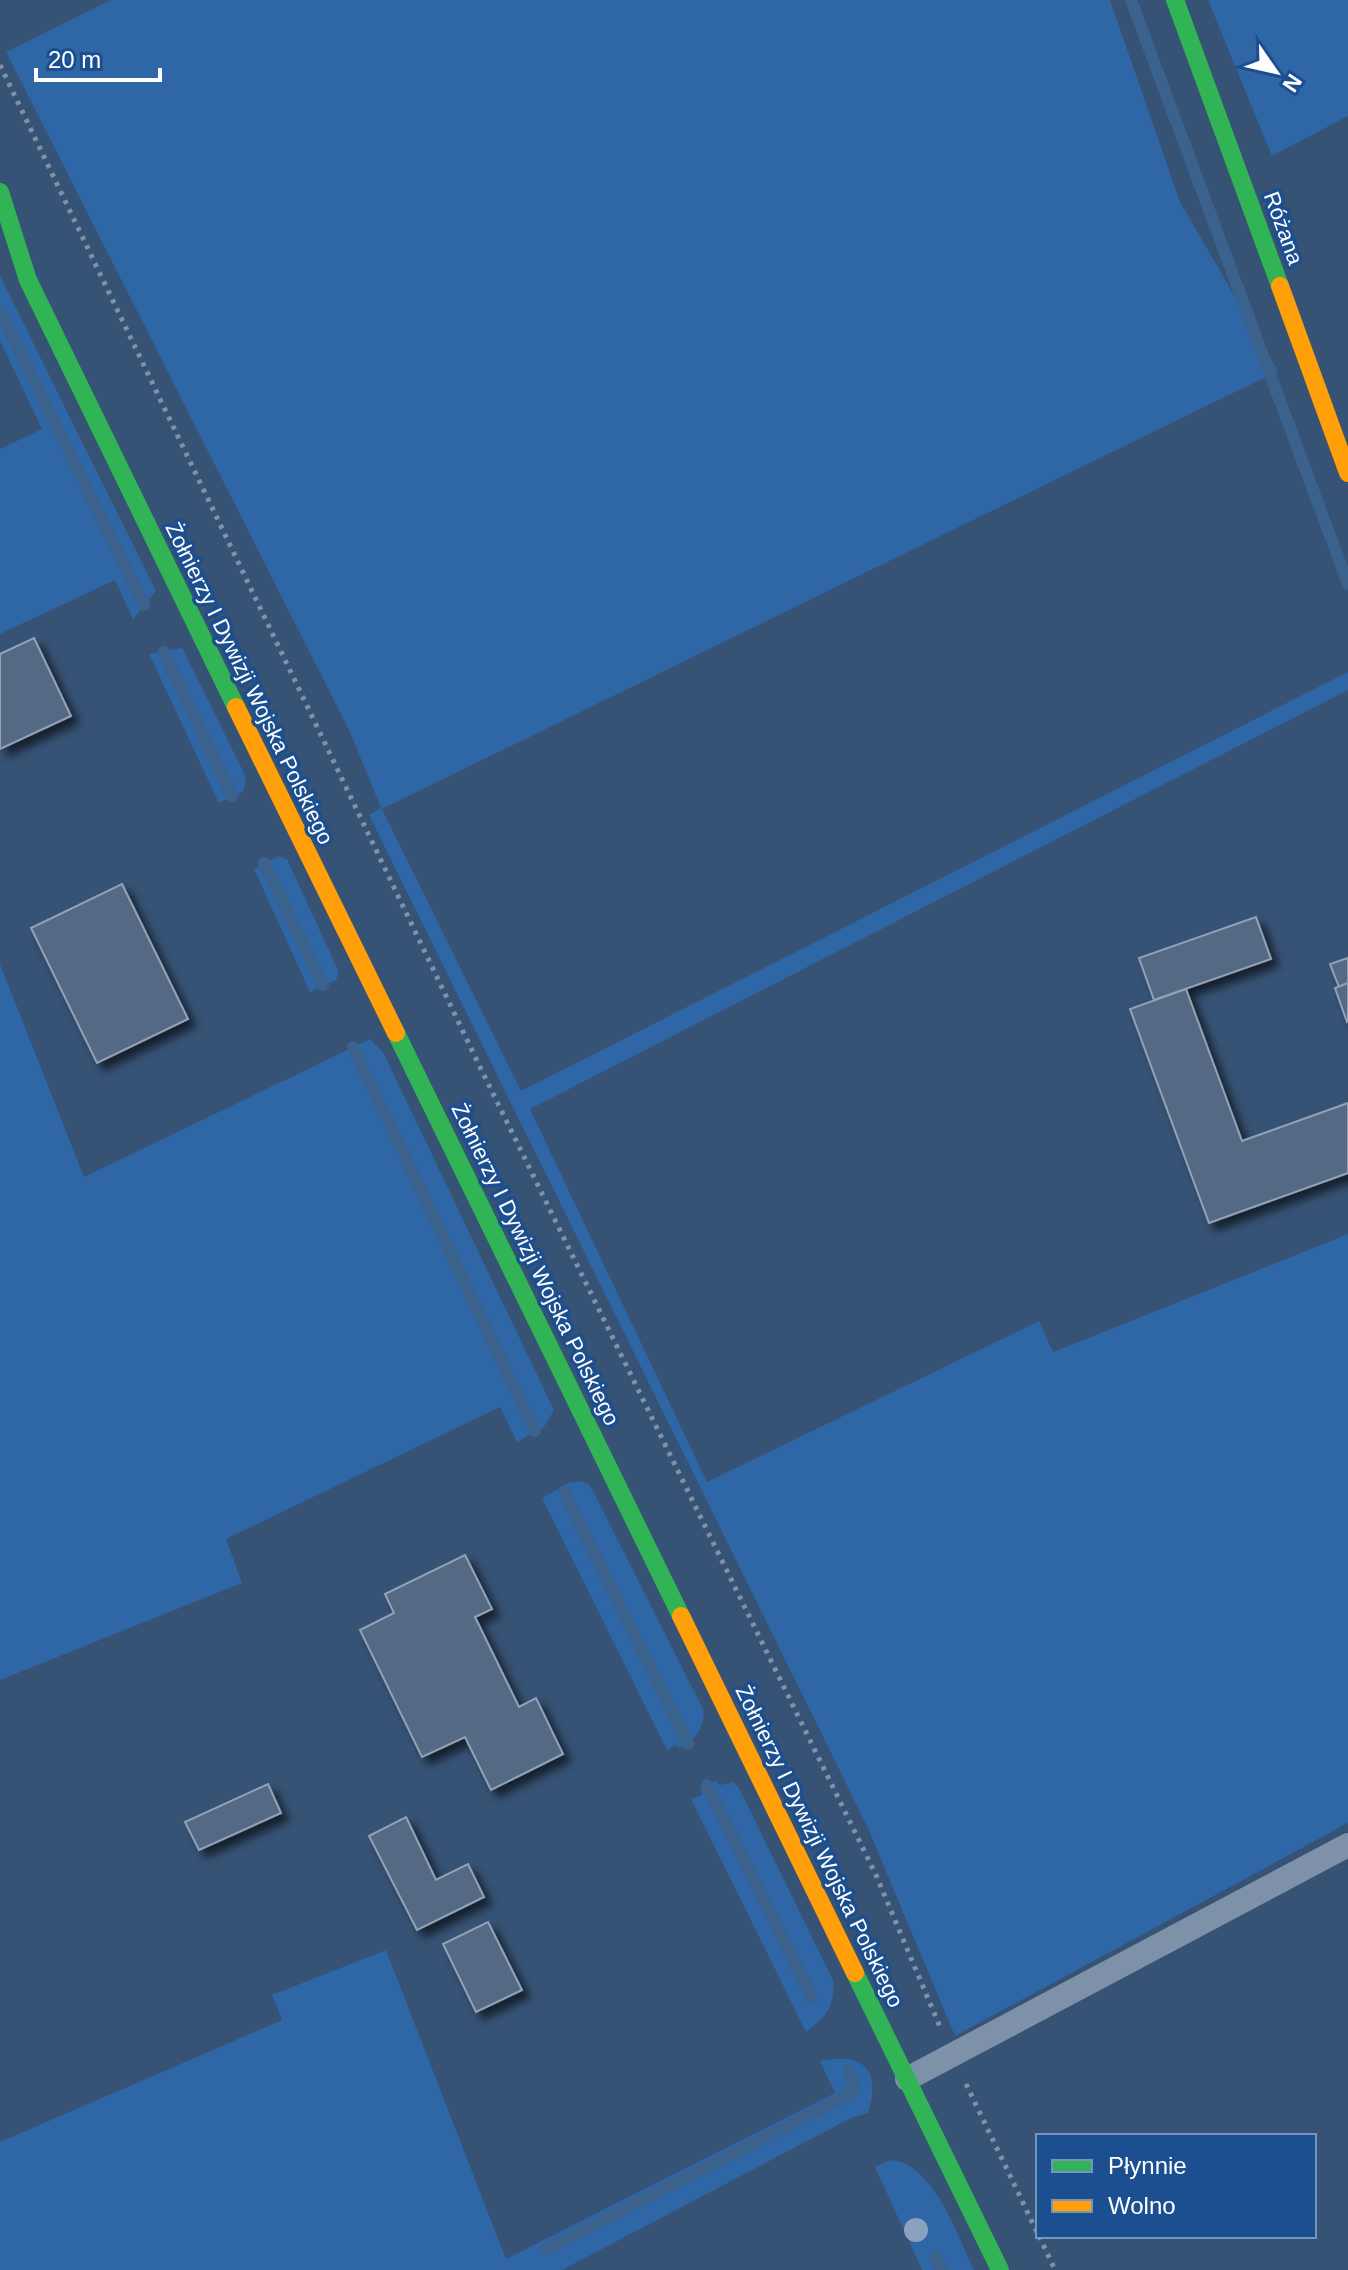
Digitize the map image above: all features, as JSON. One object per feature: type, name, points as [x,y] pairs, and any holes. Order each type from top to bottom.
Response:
[{"type":"street","name":"Różana","points":[[1175,0],[1348,473]]},
{"type":"street","name":"Żołnierzy I Dywizji Wojska Polskiego","points":[[0,192],[28,280],[1000,2270]]},
{"type":"street","name":"Żołnierzy I Dywizji Wojska Polskiego","points":[[0,242],[28,280]]},
{"type":"lane","points":[[907,2079],[1348,1845]]},
{"type":"path","points":[[0,65],[480,1067],[876,1875],[953,2057],[1036,2231]]},
{"type":"path","points":[[1039,2238],[1055,2270]]},
{"type":"shaded area","points":[[111,0],[1110,0],[1180,202],[1278,371],[382,809],[521,1091],[1348,672],[1348,690],[530,1109],[707,1482],[1039,1321],[1053,1352],[1348,1234],[1348,1823],[955,2036],[867,1826],[369,815],[381,808],[350,732],[6,52]]},
{"type":"shaded area","points":[[1208,0],[1348,0],[1348,116],[1272,156]]},
{"type":"shaded area","points":[[0,276],[156,591],[133,619],[115,580],[0,634],[0,449],[42,429],[0,341]]},
{"type":"shaded area","points":[[182,648],[246,777],[243,792],[219,803],[149,654]]},
{"type":"shaded area","points":[[278,856],[287,859],[339,972],[336,980],[310,992],[254,869]]},
{"type":"shaded area","points":[[0,964],[84,1177],[370,1039],[383,1052],[554,1410],[544,1427],[517,1442],[500,1407],[226,1539],[242,1583],[0,1680]]},
{"type":"shaded area","points":[[580,1481],[590,1485],[704,1711],[698,1733],[680,1748],[675,1745],[667,1750],[542,1498],[568,1483]]},
{"type":"shaded area","points":[[715,1781],[720,1785],[733,1782],[739,1788],[833,1980],[833,1997],[828,2010],[806,2032],[691,1799],[703,1794],[700,1789]]},
{"type":"shaded area","points":[[386,1950],[506,2259],[835,2093],[820,2061],[848,2059],[865,2067],[872,2085],[868,2113],[851,2118],[562,2270],[0,2270],[0,2142],[282,2020],[272,1995]]},
{"type":"shaded area","points":[[890,2160],[905,2164],[931,2186],[942,2202],[974,2270],[922,2270],[875,2167]]},
{"type":"building","points":[[34,638],[71,716],[0,749],[0,654]]},
{"type":"building","points":[[122,884],[188,1019],[97,1063],[31,928]]},
{"type":"building","points":[[1256,917],[1271,959],[1154,1000],[1139,958]]},
{"type":"building","points":[[1348,958],[1348,983],[1339,987],[1330,964]]},
{"type":"building","points":[[1348,983],[1348,1021],[1347,1022],[1335,988]]},
{"type":"building","points":[[1186,989],[1242,1141],[1348,1103],[1348,1173],[1209,1223],[1130,1009]]},
{"type":"building","points":[[465,1555],[492,1609],[475,1617],[519,1707],[536,1698],[563,1754],[491,1790],[465,1737],[422,1757],[360,1630],[394,1613],[385,1594]]},
{"type":"building","points":[[268,1784],[281,1813],[199,1850],[185,1822]]},
{"type":"building","points":[[406,1817],[436,1880],[468,1864],[484,1897],[417,1930],[369,1836]]},
{"type":"building","points":[[488,1922],[522,1990],[476,2012],[443,1944]]},
{"type":"waterway","points":[[1131,0],[1348,584]]},
{"type":"waterway","points":[[0,311],[144,605]]},
{"type":"waterway","points":[[164,652],[232,796]]},
{"type":"waterway","points":[[264,863],[323,985]]},
{"type":"waterway","points":[[353,1047],[535,1431]]},
{"type":"waterway","points":[[564,1492],[688,1744]]},
{"type":"waterway","points":[[707,1785],[812,1997]]},
{"type":"waterway","points":[[546,2249],[850,2094],[854,2085],[849,2071]]},
{"type":"waterway","points":[[935,2256],[942,2270]]},
{"type":"traffic: fast","points":[[1175,0],[1280,286]]},
{"type":"traffic: fast","points":[[0,192],[28,280],[236,707]]},
{"type":"traffic: fast","points":[[396,1033],[681,1616]]},
{"type":"traffic: fast","points":[[855,1973],[1000,2270]]},
{"type":"traffic: slow","points":[[1280,286],[1348,473]]},
{"type":"traffic: slow","points":[[236,707],[396,1033]]},
{"type":"traffic: slow","points":[[681,1616],[855,1973]]}]
